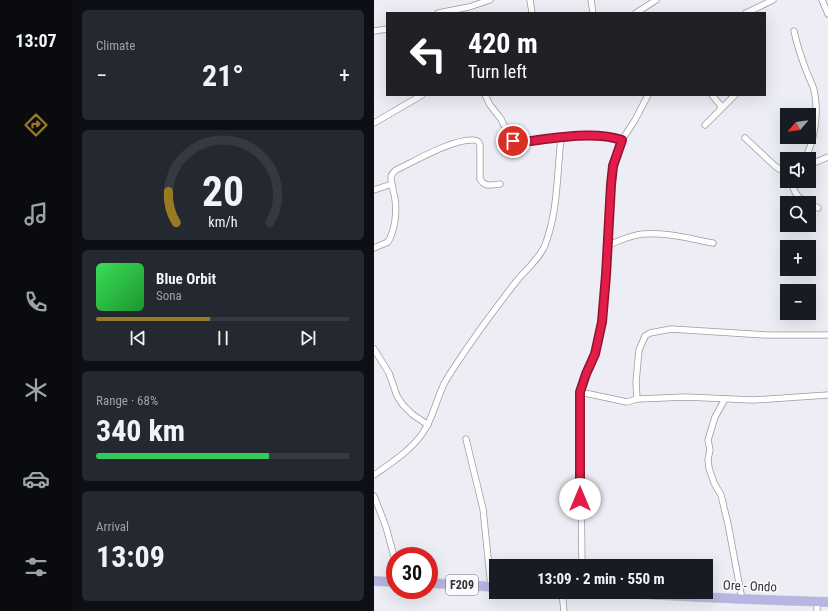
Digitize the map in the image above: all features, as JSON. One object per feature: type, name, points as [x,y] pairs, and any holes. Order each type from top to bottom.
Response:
[{"type":"main road","points":[[374,581],[386,582]]},
{"type":"main road","name":"F209","points":[[438,584],[489,587]]},
{"type":"main road","name":"Ore - Ondo","points":[[713,598],[817,606],[828,602]]},
{"type":"street","points":[[443,12],[469,7],[490,0]]},
{"type":"street","points":[[530,0],[532,12]]},
{"type":"street","points":[[591,0],[593,12]]},
{"type":"street","points":[[638,12],[656,0]]},
{"type":"street","points":[[748,12],[773,0]]},
{"type":"street","points":[[822,0],[828,14]]},
{"type":"street","points":[[374,31],[386,28]]},
{"type":"street","points":[[794,31],[799,52],[814,89],[816,106],[809,152]]},
{"type":"street","points":[[374,123],[420,96]]},
{"type":"street","points":[[486,96],[490,105],[501,118],[513,141],[517,143],[582,136],[605,136],[622,140]]},
{"type":"street","points":[[582,559],[580,392],[595,354],[602,322],[612,172],[622,140],[635,120],[647,96]]},
{"type":"street","points":[[713,96],[720,106],[720,109]]},
{"type":"street","points":[[705,125],[734,96]]},
{"type":"street","points":[[374,475],[409,449],[422,435],[428,425],[444,383],[451,372],[486,319],[518,279],[535,261],[545,246],[551,226],[556,195],[561,138]]},
{"type":"street","points":[[745,138],[775,166],[780,168]]},
{"type":"street","points":[[374,248],[388,242],[392,233],[396,212],[396,201],[391,174],[396,170],[446,146],[475,139],[480,145],[480,179],[482,183],[486,185],[500,184]]},
{"type":"street","points":[[816,162],[828,158]]},
{"type":"street","points":[[374,190],[392,184]]},
{"type":"street","points":[[608,245],[643,234],[656,234],[713,243]]},
{"type":"street","points":[[637,399],[636,382],[640,350],[645,336],[650,333],[671,329],[766,335],[828,335]]},
{"type":"street","points":[[374,349],[389,373],[397,396],[403,405],[428,425]]},
{"type":"street","points":[[580,392],[627,402],[637,399],[686,397],[753,400],[828,395]]},
{"type":"street","points":[[725,399],[715,417],[708,440],[710,450],[708,459],[714,484],[721,495],[742,599]]},
{"type":"street","points":[[466,439],[483,509],[490,559]]},
{"type":"street","points":[[374,496],[386,527],[391,547]]},
{"type":"street","points":[[563,599],[564,611]]},
{"type":"route","points":[[513,141],[517,143],[582,136],[605,136],[622,140],[613,166],[602,322],[595,354],[580,392],[580,499]]}]
